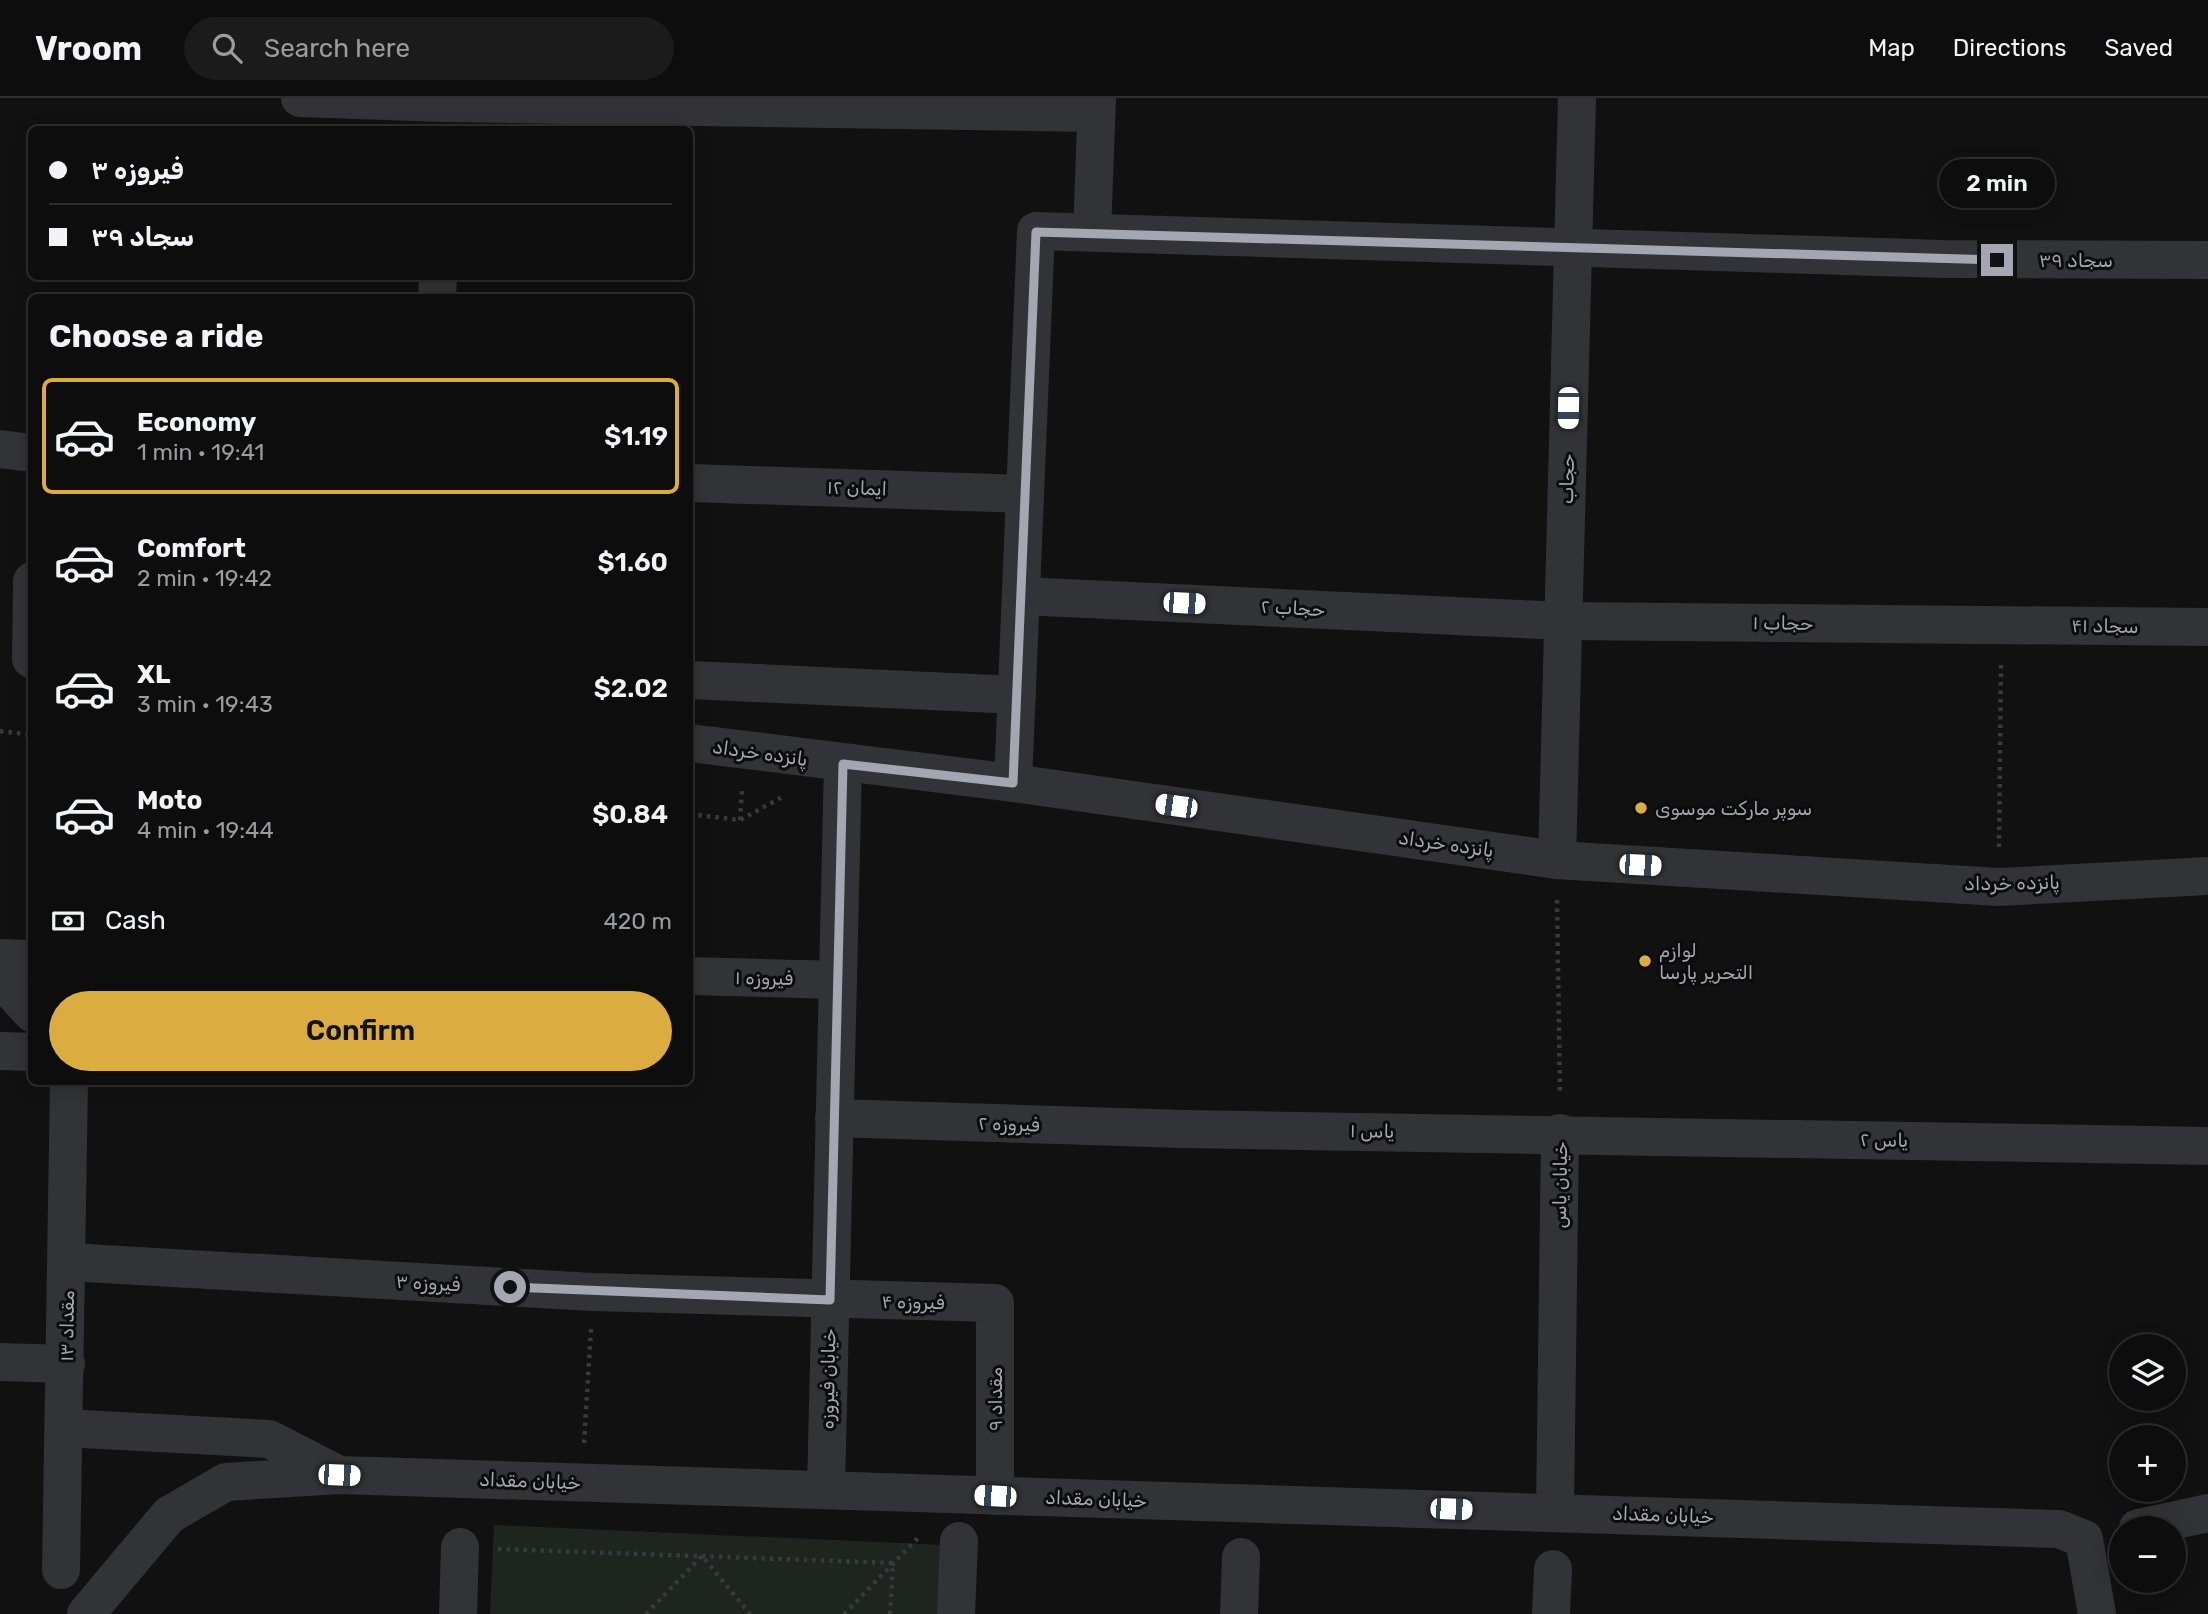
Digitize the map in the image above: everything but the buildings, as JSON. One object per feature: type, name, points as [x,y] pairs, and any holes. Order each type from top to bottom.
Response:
[{"type":"street","points":[[300,98],[444,110],[1096,106],[1092,233]]},
{"type":"street","name":"حجاب","points":[[1557,860],[1577,98]]},
{"type":"street","name":"سجاد ۳۹","points":[[1025,494],[1036,232],[1944,259],[2208,260]]},
{"type":"street","points":[[0,449],[28,452]]},
{"type":"street","name":"ایمان ۱۲","points":[[693,483],[1025,494]]},
{"type":"street","points":[[1013,783],[1025,494]]},
{"type":"street","name":"حجاب ۲","points":[[1021,596],[1564,621]]},
{"type":"street","name":"حجاب ۱","points":[[1564,621],[2001,625]]},
{"type":"street","name":"سجاد ۴۱","points":[[2001,625],[2208,627]]},
{"type":"street","points":[[0,656],[28,659]]},
{"type":"street","points":[[693,680],[1017,695]]},
{"type":"street","name":"پانزده خرداد","points":[[693,743],[1013,783],[1557,860],[1999,887],[2208,876]]},
{"type":"street","name":"خیابان فیروزه","points":[[826,1490],[843,764]]},
{"type":"street","points":[[0,958],[28,959]]},
{"type":"street","name":"فیروزه ۱","points":[[693,976],[838,979]]},
{"type":"street","points":[[0,978],[28,1009]]},
{"type":"street","points":[[0,1051],[28,1052]]},
{"type":"street","name":"مقداد ۱۳","points":[[61,1570],[69,1085]]},
{"type":"street","name":"فیروزه ۲","points":[[834,1118],[1184,1129]]},
{"type":"street","name":"یاس ۱","points":[[1184,1129],[1560,1133]]},
{"type":"street","name":"یاس ۲","points":[[1560,1133],[2208,1146]]},
{"type":"street","name":"خیابان یاس","points":[[1555,1511],[1560,1133]]},
{"type":"street","name":"فیروزه ۳","points":[[68,1262],[593,1292],[830,1300]]},
{"type":"street","name":"فیروزه ۴","points":[[830,1300],[995,1303]]},
{"type":"street","name":"مقداد ۹","points":[[995,1303],[995,1496]]},
{"type":"street","points":[[0,1362],[66,1364]]},
{"type":"street","points":[[64,1428],[269,1439],[339,1475]]},
{"type":"street","name":"خیابان مقداد","points":[[86,1614],[169,1516],[226,1482],[339,1475],[1555,1511],[2059,1529],[2084,1539]]},
{"type":"street","points":[[2186,1518],[2208,1513]]},
{"type":"street","points":[[2097,1614],[2084,1539],[2109,1534]]},
{"type":"street","points":[[956,1614],[959,1541]]},
{"type":"street","points":[[458,1614],[460,1547]]},
{"type":"street","points":[[1239,1614],[1241,1557]]},
{"type":"street","points":[[1551,1614],[1553,1569]]},
{"type":"path","points":[[1999,887],[2001,625]]},
{"type":"path","points":[[0,731],[28,734]]},
{"type":"path","points":[[693,814],[740,820],[786,795]]},
{"type":"path","name":"خیابان یاس","points":[[1557,860],[1560,1133]]},
{"type":"path","points":[[582,1482],[593,1292]]},
{"type":"path","points":[[460,1547],[893,1563]]},
{"type":"path","points":[[646,1614],[702,1556]]},
{"type":"path","points":[[702,1556],[750,1614]]},
{"type":"path","points":[[844,1614],[893,1563]]},
{"type":"path","points":[[890,1614],[893,1563]]},
{"type":"shaded area","points":[[494,1525],[946,1545],[943,1614],[490,1614]]},
{"type":"place","name":"سوپر مارکت موسوی","points":[[1641,808]]},
{"type":"place","name":"لوازم التحریر پارسا","points":[[1645,961]]},
{"type":"route","points":[[510,1287],[830,1300],[843,764],[1013,783],[1036,232],[1997,260]]}]
